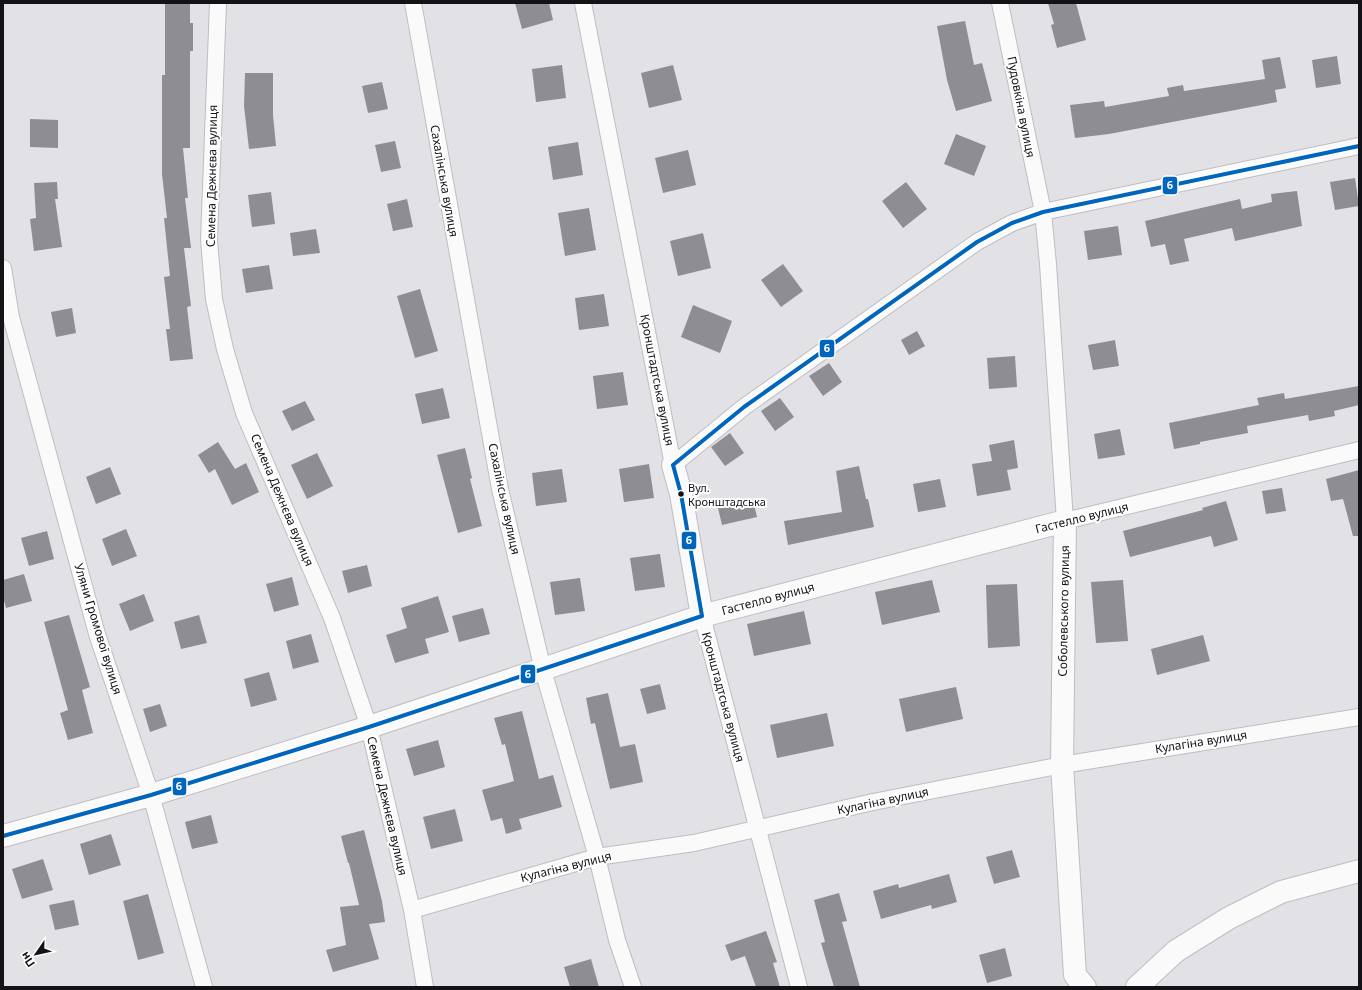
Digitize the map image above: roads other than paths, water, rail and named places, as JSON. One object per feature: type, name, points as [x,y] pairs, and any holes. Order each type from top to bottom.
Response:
[{"type":"street","name":"Семена Дежнєва вулиця","points":[[218,3],[209,240],[214,299],[225,349],[244,413],[332,618],[368,727],[412,910],[425,987]]},
{"type":"street","name":"Сахалінська вулиця","points":[[413,3],[500,489],[543,670],[597,857],[617,940],[633,987]]},
{"type":"street","name":"Кронштадтська вулиця","points":[[583,3],[673,465],[681,494],[702,616],[800,987]]},
{"type":"street","name":"Пудовкіна вулиця","points":[[1000,3],[1043,212]]},
{"type":"street","points":[[673,465],[744,408],[977,242],[1012,223],[1043,212],[1359,146]]},
{"type":"street","name":"Соболевського вулиця","points":[[1043,212],[1048,264],[1065,521],[1062,765],[1079,983]]},
{"type":"street","name":"Уляни Громової вулиця","points":[[3,268],[11,317],[97,634],[151,795],[204,987]]},
{"type":"street","name":"Гастелло вулиця","points":[[3,836],[151,795],[368,727],[702,616],[1065,521],[1359,450]]},
{"type":"street","name":"Кулагіна вулиця","points":[[412,910],[597,857],[694,843],[873,802],[1062,765],[1359,717]]},
{"type":"street","points":[[1137,987],[1176,951],[1229,918],[1281,892],[1359,871]]},
{"type":"place","name":"Вул. Кронштадська","points":[[681,494]]}]
